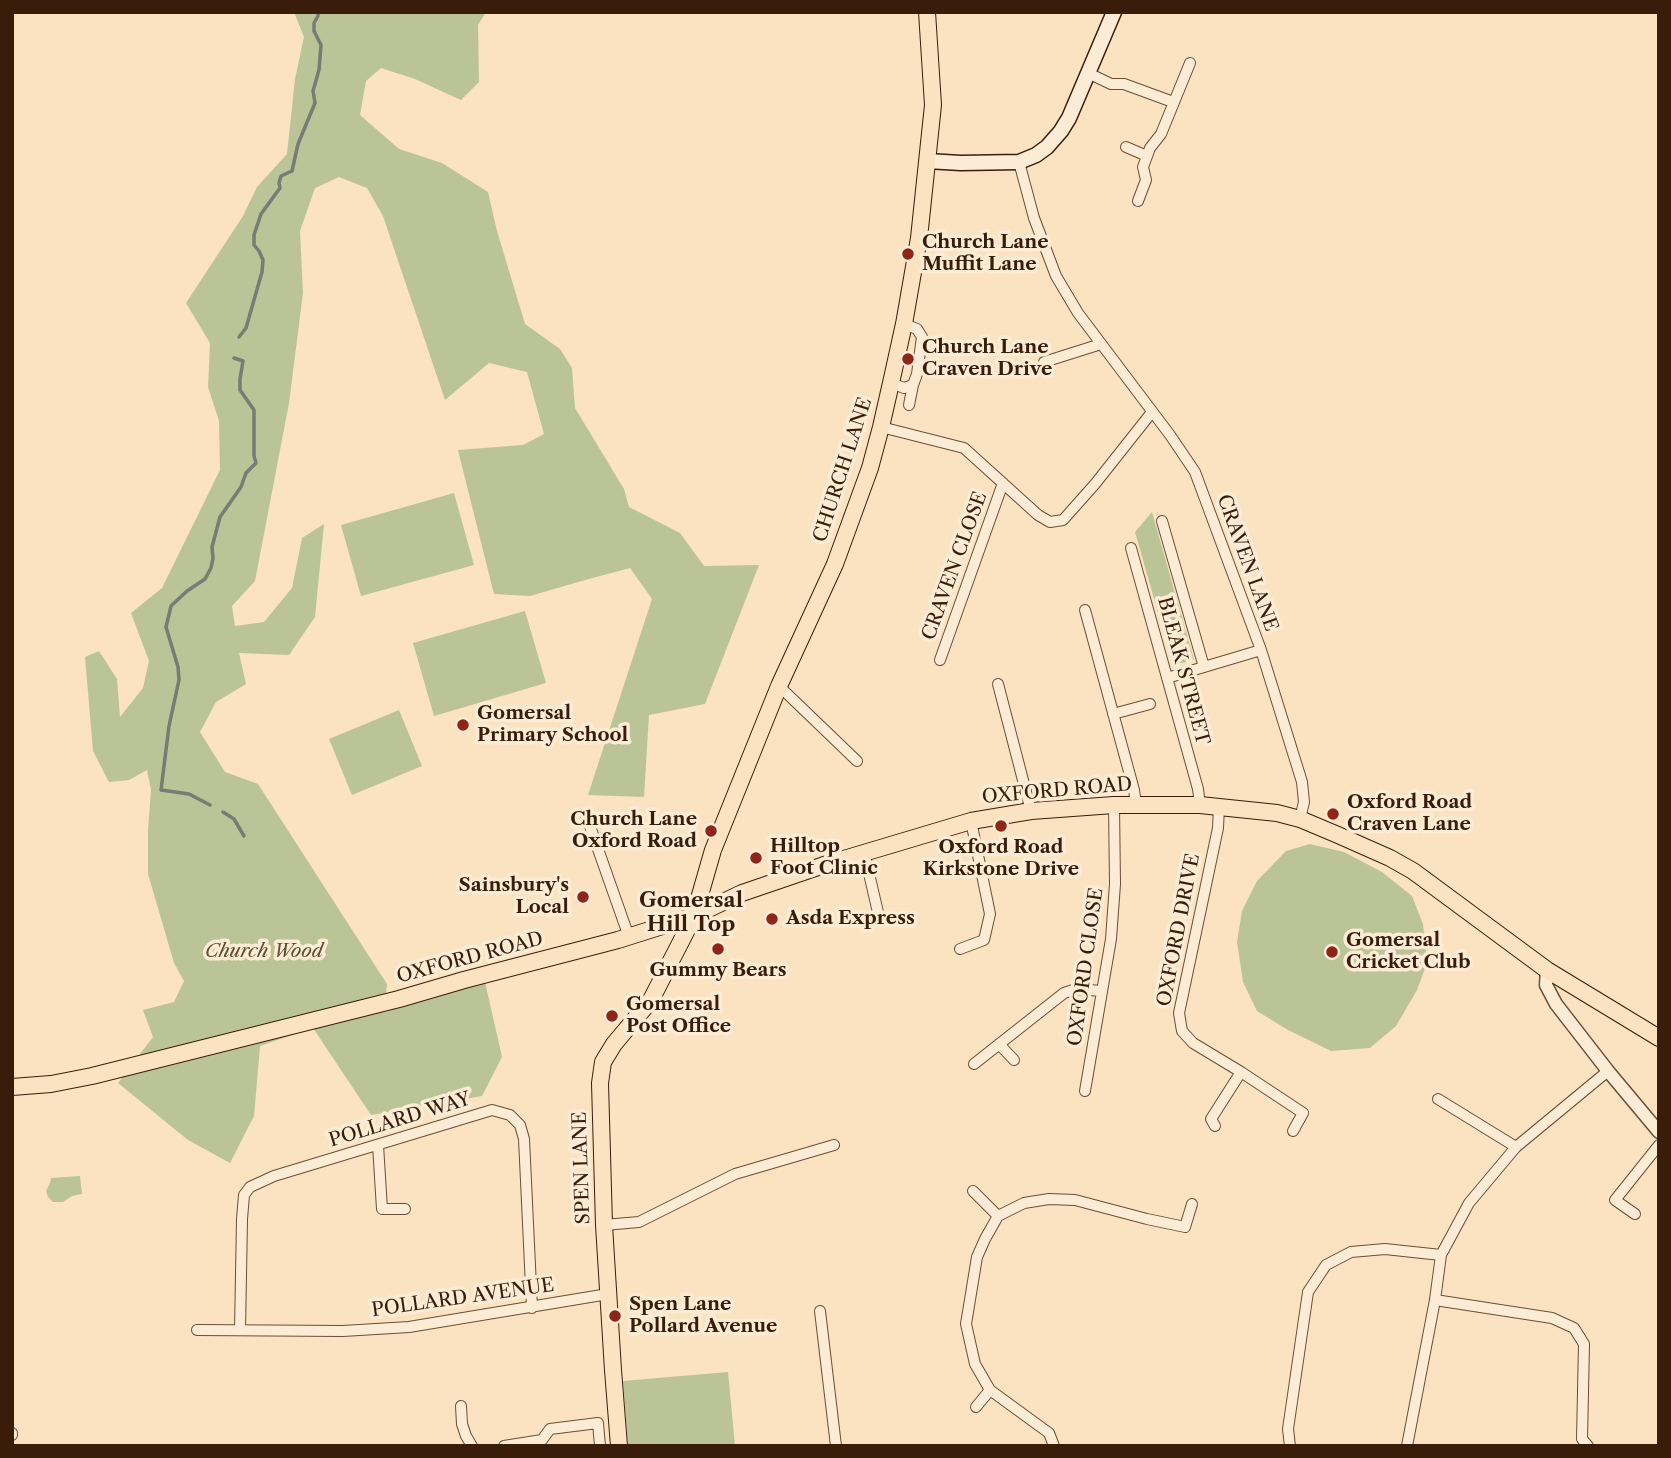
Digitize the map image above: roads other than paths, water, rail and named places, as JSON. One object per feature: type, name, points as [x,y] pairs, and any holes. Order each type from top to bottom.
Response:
[{"type":"main road","name":"CHURCH LANE","points":[[694,916],[713,850],[779,686],[835,564],[870,468],[881,427],[904,324],[919,238],[933,105],[927,12]]},
{"type":"main road","points":[[927,161],[1019,162],[1047,147],[1069,118],[1114,12]]},
{"type":"main road","name":"OXFORD ROAD","points":[[12,1087],[51,1084],[92,1076],[399,999],[629,937],[694,916],[742,893],[864,852],[971,821],[1031,811],[1136,804],[1219,806],[1278,813],[1300,819],[1390,858],[1413,870],[1547,970],[1659,1038]]},
{"type":"main road","name":"SPEN LANE","points":[[619,1446],[604,1225],[600,1083],[603,1062],[614,1044],[651,1000],[694,916]]},
{"type":"street","points":[[1138,201],[1146,180],[1143,167],[1150,148],[1161,134],[1190,63]]},
{"type":"street","points":[[1088,73],[1111,84],[1125,83],[1173,102]]},
{"type":"street","points":[[1126,147],[1147,156]]},
{"type":"street","name":"CRAVEN LANE","points":[[1019,162],[1034,218],[1056,276],[1077,313],[1195,472],[1261,650],[1303,782],[1304,802],[1300,819]]},
{"type":"street","points":[[904,324],[917,329],[922,337],[909,405]]},
{"type":"street","points":[[1044,362],[1101,344]]},
{"type":"street","points":[[891,383],[904,388],[913,385]]},
{"type":"street","points":[[881,427],[964,448],[1038,515],[1050,522],[1063,520],[1096,484],[1152,412]]},
{"type":"street","name":"CRAVEN CLOSE","points":[[940,660],[1003,483]]},
{"type":"street","points":[[1162,521],[1204,667]]},
{"type":"street","name":"BLEAK STREET","points":[[1131,548],[1198,789],[1200,805]]},
{"type":"street","points":[[1085,610],[1136,804]]},
{"type":"street","points":[[1088,622],[1100,619]]},
{"type":"street","points":[[1167,678],[1261,650]]},
{"type":"street","points":[[998,684],[1031,811]]},
{"type":"street","points":[[779,686],[857,761]]},
{"type":"street","points":[[1113,714],[1150,704]]},
{"type":"street","name":"OXFORD CLOSE","points":[[1085,1091],[1111,939],[1115,893],[1114,805]]},
{"type":"street","name":"OXFORD DRIVE","points":[[1219,806],[1218,828],[1179,1013],[1182,1031],[1193,1043],[1303,1114],[1293,1131]]},
{"type":"street","points":[[586,815],[629,937]]},
{"type":"street","points":[[960,949],[984,940],[990,914],[971,821]]},
{"type":"street","points":[[864,852],[880,920]]},
{"type":"street","points":[[1547,970],[1546,985],[1556,1004],[1659,1132]]},
{"type":"street","points":[[974,1064],[1064,993],[1076,989],[1102,991]]},
{"type":"street","points":[[999,1044],[1014,1060]]},
{"type":"street","points":[[1407,1446],[1441,1255],[1469,1203],[1516,1147],[1608,1071]]},
{"type":"street","points":[[1209,1121],[1241,1072]]},
{"type":"street","points":[[1438,1098],[1516,1147]]},
{"type":"street","name":"POLLARD WAY","points":[[240,1330],[242,1219],[244,1195],[250,1187],[274,1177],[492,1110],[510,1115],[520,1125],[524,1139],[532,1308]]},
{"type":"street","points":[[378,1145],[382,1209],[405,1209]]},
{"type":"street","points":[[604,1225],[639,1222],[736,1174],[834,1145]]},
{"type":"street","points":[[1635,1214],[1615,1200],[1659,1145]]},
{"type":"street","points":[[973,1191],[999,1216]]},
{"type":"street","points":[[1054,1446],[1049,1433],[990,1390],[975,1364],[966,1324],[978,1257],[985,1239],[999,1216],[1024,1203],[1049,1199],[1075,1200],[1185,1227],[1192,1204]]},
{"type":"street","points":[[1290,1446],[1288,1429],[1308,1292],[1326,1265],[1351,1252],[1385,1249],[1441,1255]]},
{"type":"street","name":"POLLARD AVENUE","points":[[197,1331],[343,1331],[409,1327],[608,1294]]},
{"type":"street","points":[[1435,1300],[1552,1318],[1574,1328],[1584,1343],[1582,1439],[1588,1446]]},
{"type":"street","points":[[820,1311],[836,1446]]},
{"type":"street","points":[[976,1407],[990,1390]]},
{"type":"street","points":[[461,1406],[462,1424],[472,1446]]},
{"type":"street","points":[[504,1446],[542,1440],[550,1429],[598,1423],[600,1446]]},
{"type":"waterway","points":[[239,337],[246,328],[262,272],[263,260],[254,245],[254,235],[261,214],[280,188],[281,176],[292,171],[298,144],[315,103],[313,91],[319,70],[321,45],[314,31],[318,12]]},
{"type":"waterway","points":[[210,805],[189,794],[161,790],[169,726],[179,680],[178,667],[166,627],[171,606],[205,579],[211,568],[212,547],[220,517],[241,487],[246,473],[256,463],[254,410],[240,390],[243,361],[234,358]]},
{"type":"waterway","points":[[223,812],[234,819],[244,836]]},
{"type":"place","name":"Church Lane Muffit Lane","points":[[908,254]]},
{"type":"place","name":"Church Lane Craven Drive","points":[[908,359]]},
{"type":"place","name":"Gomersal Primary School","points":[[463,725]]},
{"type":"place","name":"Oxford Road Craven Lane","points":[[1333,814]]},
{"type":"place","name":"Oxford Road Kirkstone Drive","points":[[1001,826]]},
{"type":"place","name":"Church Lane Oxford Road","points":[[711,831]]},
{"type":"place","name":"Hilltop Foot Clinic","points":[[756,858]]},
{"type":"place","name":"Sainsbury's Local","points":[[583,897]]},
{"type":"place","name":"Asda Express","points":[[772,919]]},
{"type":"place","name":"Gummy Bears","points":[[718,949]]},
{"type":"place","name":"Gomersal Cricket Club","points":[[1332,952]]},
{"type":"place","name":"Gomersal Post Office","points":[[612,1016]]},
{"type":"place","name":"Spen Lane Pollard Avenue","points":[[615,1316]]},
{"type":"district","name":"Gomersal Hill Top","points":[[691,913]]},
{"type":"park label","name":"Church Wood","points":[[264,952]]}]
